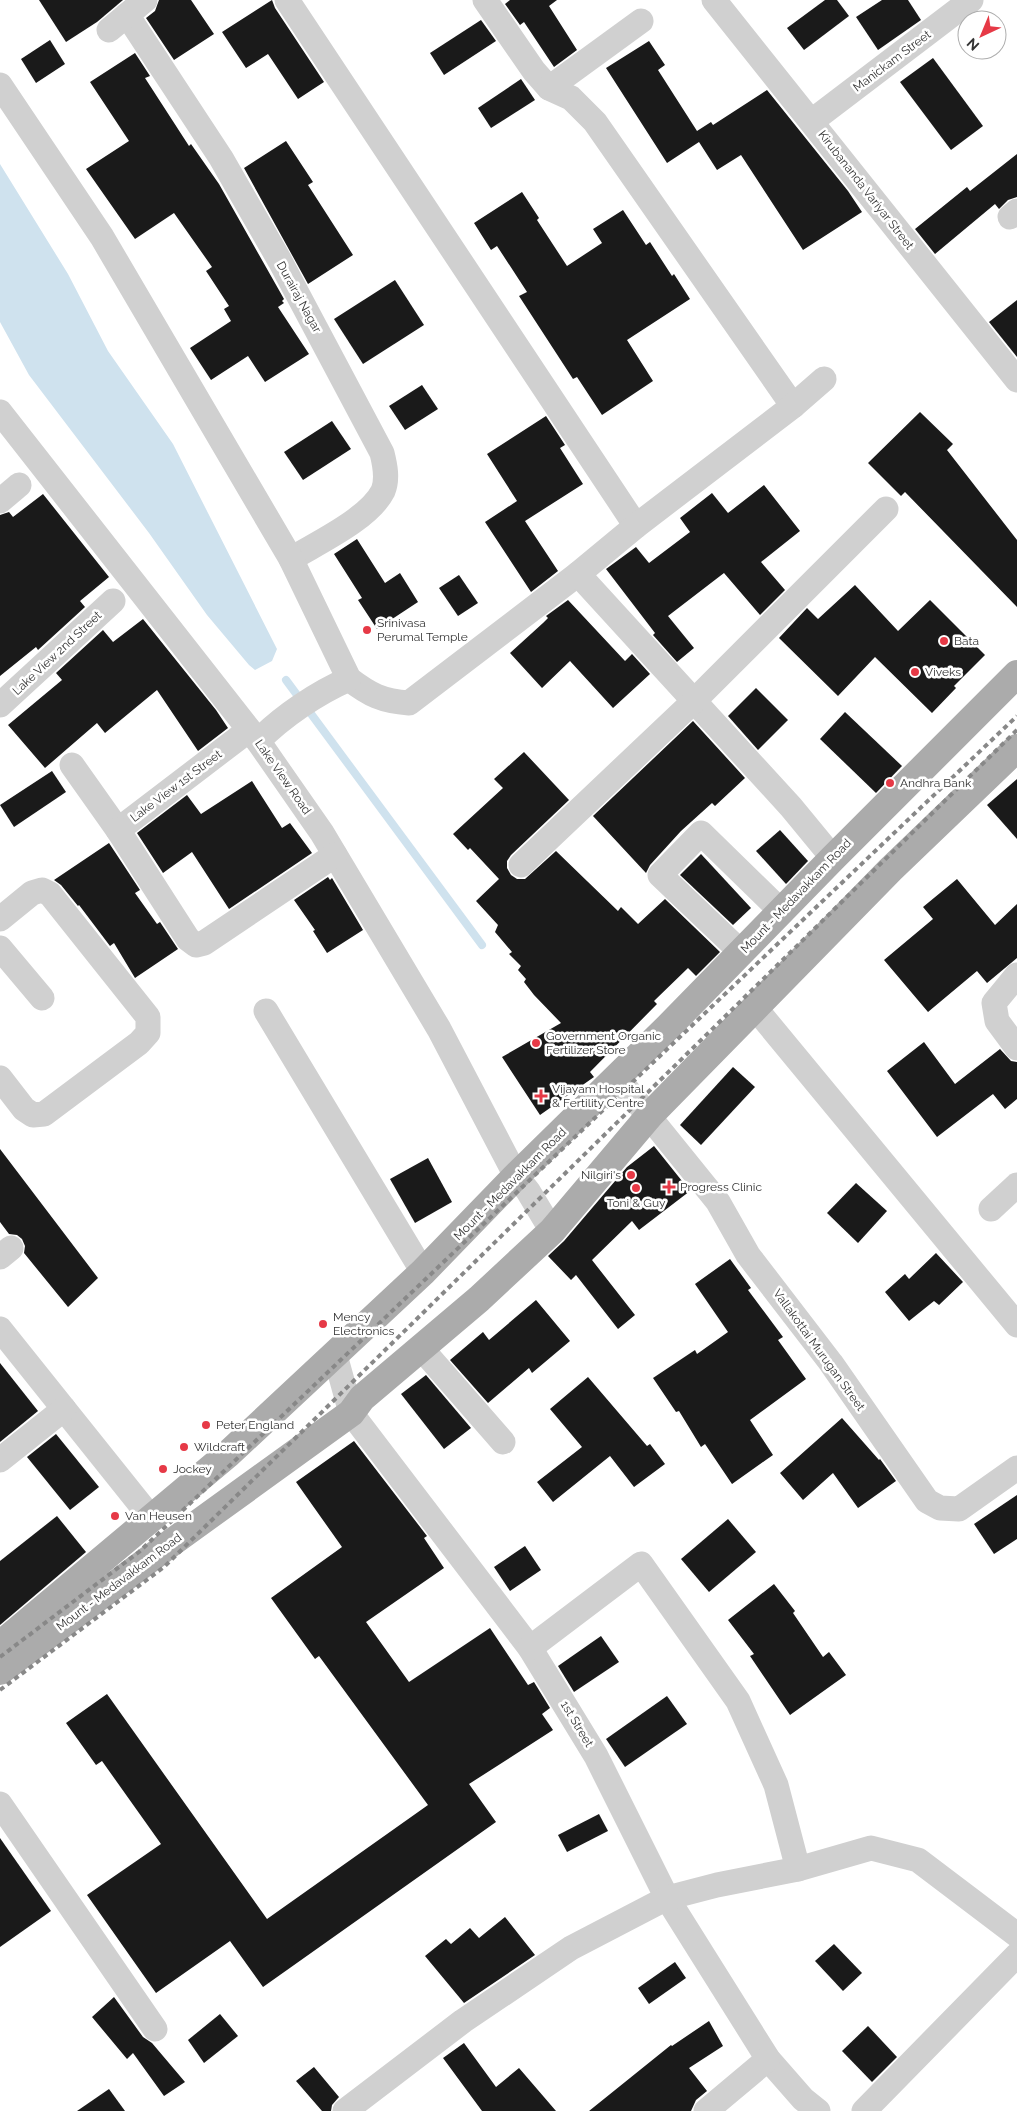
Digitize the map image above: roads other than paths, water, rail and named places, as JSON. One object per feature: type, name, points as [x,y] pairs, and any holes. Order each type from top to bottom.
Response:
[{"type":"main road","name":"Mount - Medavakkam Road","points":[[0,1645],[228,1454],[423,1272],[516,1176],[617,1077],[1017,674]]},
{"type":"main road","name":"Mount - Medavakkam Road","points":[[0,1672],[171,1543],[351,1413],[362,1398],[479,1299],[552,1232],[650,1115],[756,1009],[890,870],[1017,748]]},
{"type":"street","points":[[287,0],[636,526]]},
{"type":"street","points":[[485,0],[534,71],[549,88],[571,98],[595,122],[793,406]]},
{"type":"street","name":"Kirubananda Variyar Street","points":[[714,0],[1017,380]]},
{"type":"street","name":"Manickam Street","points":[[812,121],[971,0]]},
{"type":"street","name":"Durairaj Nagar","points":[[127,15],[221,158],[280,261],[382,453],[386,471],[383,489],[372,508],[291,559]]},
{"type":"street","points":[[549,88],[641,21]]},
{"type":"street","points":[[0,85],[102,237],[291,559],[341,682],[386,701],[409,703],[578,574],[636,526],[793,406],[824,379]]},
{"type":"street","name":"Lake View Road","points":[[0,412],[260,733],[439,1029],[516,1176],[528,1191],[552,1232]]},
{"type":"street","points":[[0,501],[19,485]]},
{"type":"street","points":[[521,865],[694,701],[886,509]]},
{"type":"street","points":[[578,574],[791,807],[833,858]]},
{"type":"street","name":"Lake View 2nd Street","points":[[0,705],[113,601]]},
{"type":"street","name":"Lake View 1st Street","points":[[72,764],[118,830],[260,733],[341,682]]},
{"type":"street","points":[[118,830],[188,939],[196,945],[204,943],[335,855]]},
{"type":"street","points":[[741,952],[660,875],[701,834],[781,911]]},
{"type":"street","points":[[0,919],[32,893],[42,890],[50,894],[148,1017],[148,1033],[139,1043],[44,1114],[33,1115],[24,1109],[0,1078]]},
{"type":"street","points":[[0,948],[42,998]]},
{"type":"street","points":[[1017,976],[994,1003],[996,1021],[1017,1048]]},
{"type":"street","points":[[756,1009],[1017,1325]]},
{"type":"street","points":[[266,1011],[423,1272]]},
{"type":"street","name":"Vallakottai Murugan Street","points":[[617,1077],[650,1115],[718,1202],[748,1254],[831,1363],[928,1501],[940,1508],[959,1509],[1017,1468]]},
{"type":"street","points":[[991,1209],[1017,1186]]},
{"type":"street","points":[[0,1329],[152,1519]]},
{"type":"street","points":[[421,1348],[502,1442]]},
{"type":"street","points":[[335,1355],[351,1413]]},
{"type":"street","points":[[0,1460],[64,1409]]},
{"type":"street","name":"1st Street","points":[[351,1413],[530,1648],[596,1756],[667,1898],[768,2059],[803,2099],[818,2111]]},
{"type":"street","points":[[530,1648],[641,1564],[738,1701],[776,1785],[798,1868]]},
{"type":"street","points":[[0,1804],[155,2029]]},
{"type":"street","points":[[345,2111],[462,2021],[571,1948],[667,1898],[717,1885],[798,1868],[870,1848],[918,1860],[1017,1934]]},
{"type":"street","points":[[864,2111],[1017,1955]]},
{"type":"street","points":[[706,2111],[768,2059]]},
{"type":"water","points":[[0,164],[68,274],[108,351],[173,444],[277,649],[272,661],[255,670],[207,615],[149,533],[29,375],[0,322]]},
{"type":"waterway","points":[[286,680],[482,945]]},
{"type":"railway","points":[[0,1657],[139,1552],[1017,716]]},
{"type":"railway","points":[[0,1690],[164,1567],[1017,730]]},
{"type":"place","name":"Srinivasa Perumal Temple","points":[[367,630]]},
{"type":"place","name":"Bata","points":[[944,641]]},
{"type":"place","name":"Viveks","points":[[915,672]]},
{"type":"place","name":"Andhra Bank","points":[[890,783]]},
{"type":"place","name":"Government Organic Fertilizer Store","points":[[536,1043]]},
{"type":"place","name":"Vijayam Hospital & Fertility Centre","points":[[541,1096]]},
{"type":"place","name":"Nilgiri's","points":[[631,1175]]},
{"type":"place","name":"Progress Clinic","points":[[669,1187]]},
{"type":"place","name":"Toni & Guy","points":[[636,1188]]},
{"type":"place","name":"Mency Electronics","points":[[323,1324]]},
{"type":"place","name":"Peter England","points":[[206,1425]]},
{"type":"place","name":"Wildcraft","points":[[184,1447]]},
{"type":"place","name":"Jockey","points":[[163,1469]]},
{"type":"place","name":"Van Heusen","points":[[115,1516]]}]
